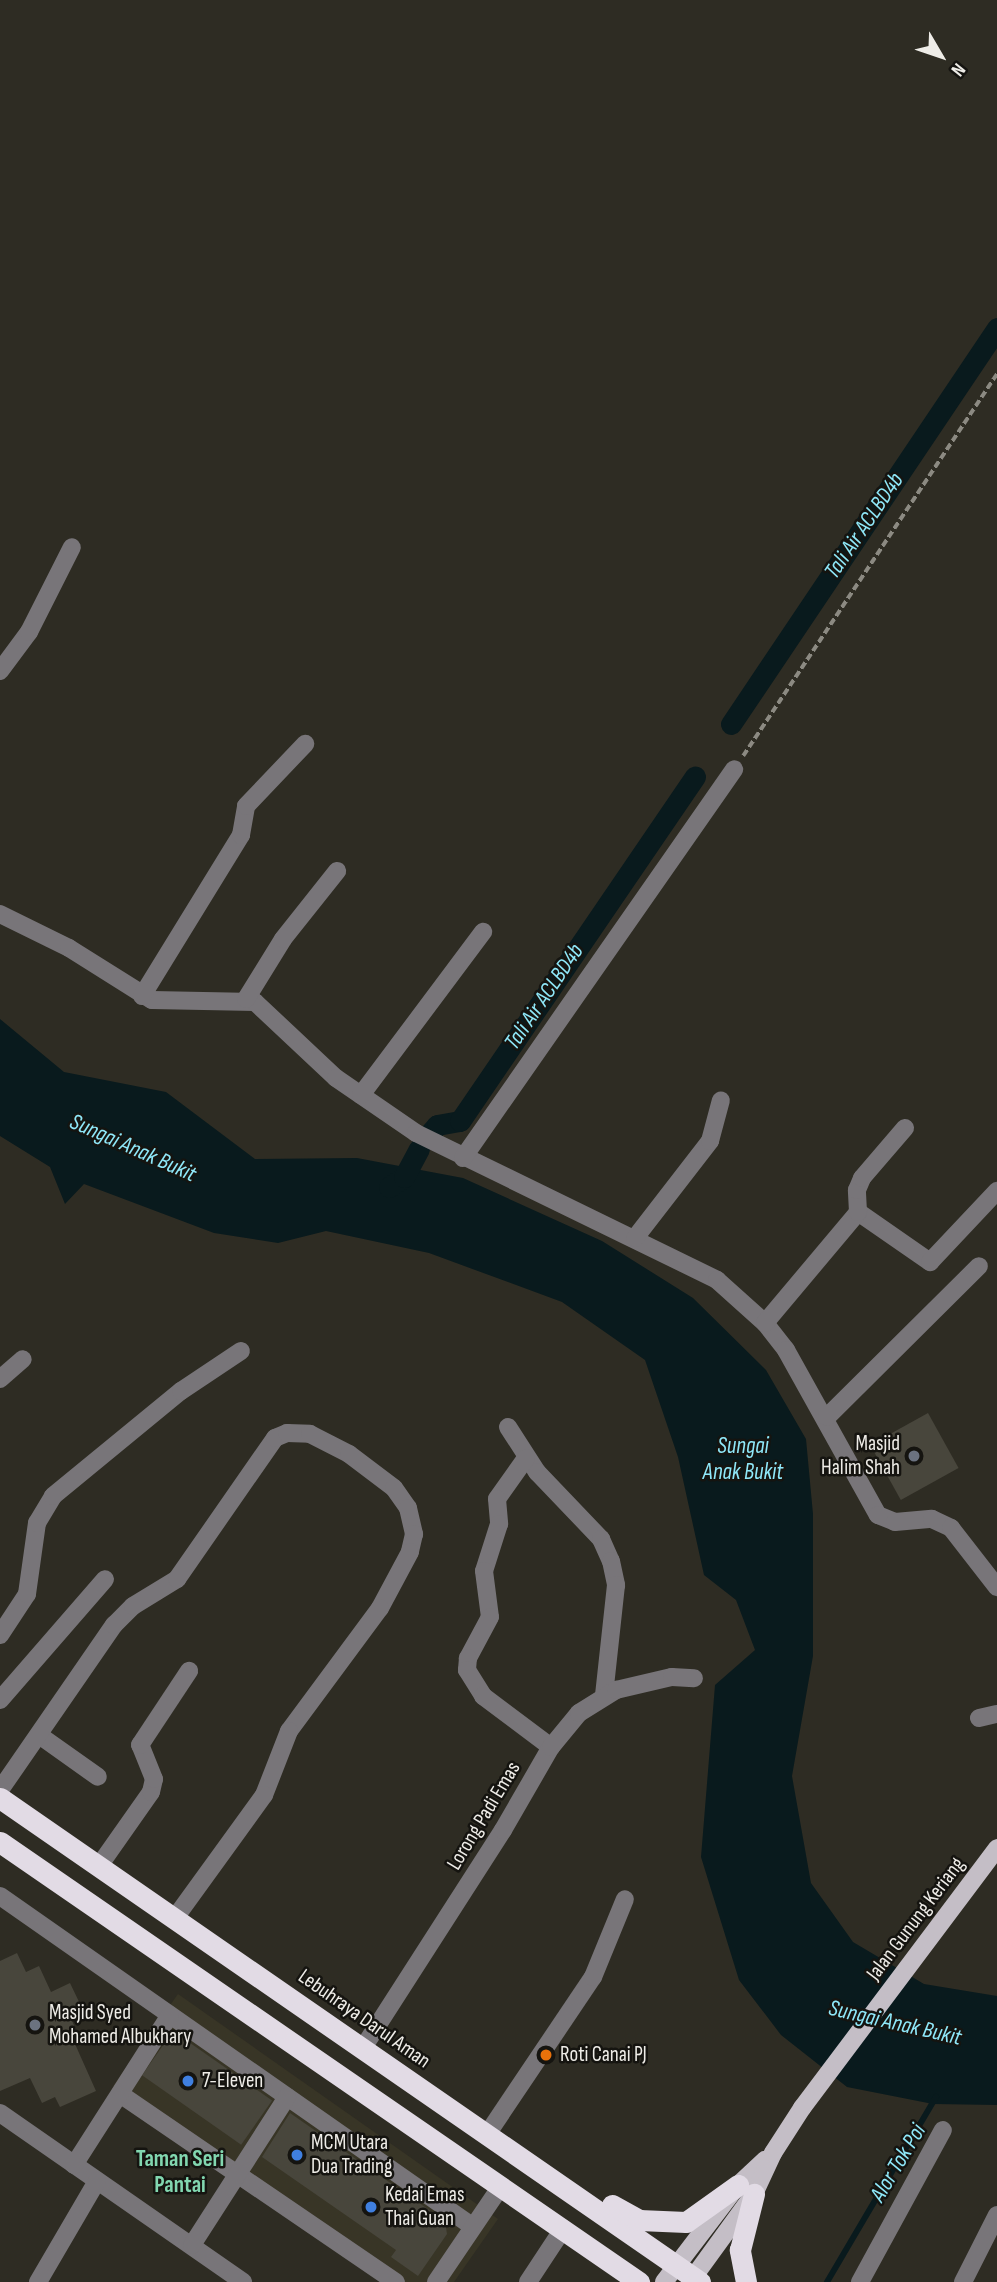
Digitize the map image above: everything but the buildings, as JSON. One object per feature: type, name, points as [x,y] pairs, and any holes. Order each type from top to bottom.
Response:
[{"type":"highway","name":"Lebuhraya Darul Aman","points":[[0,1798],[488,2133],[685,2278]]},
{"type":"highway","points":[[3,1851],[639,2282]]},
{"type":"highway","points":[[562,2185],[639,2221],[661,2224],[687,2221],[746,2190]]},
{"type":"highway","points":[[746,2190],[740,2250],[746,2282]]},
{"type":"main road","name":"Jalan Gunung Keriang","points":[[685,2278],[802,2108],[935,1935],[997,1848]]},
{"type":"street","points":[[0,671],[29,632],[72,547]]},
{"type":"street","points":[[142,996],[241,835],[246,806],[305,744]]},
{"type":"street","points":[[463,1158],[734,769]]},
{"type":"street","points":[[246,999],[283,939],[337,871]]},
{"type":"street","points":[[0,914],[69,948],[152,1000],[246,999],[361,1095],[463,1158],[635,1238],[716,1280],[765,1323],[827,1417],[878,1515],[895,1522],[932,1519],[951,1528],[997,1587]]},
{"type":"street","points":[[361,1095],[483,932]]},
{"type":"street","points":[[635,1238],[710,1141],[721,1100]]},
{"type":"street","points":[[765,1323],[858,1212],[862,1178],[905,1128]]},
{"type":"street","points":[[858,1212],[930,1262],[997,1191]]},
{"type":"street","points":[[827,1417],[979,1266]]},
{"type":"street","points":[[0,1635],[27,1594],[37,1523],[53,1496],[170,1400],[241,1352]]},
{"type":"street","points":[[0,1379],[23,1359]]},
{"type":"street","points":[[508,1427],[526,1458],[585,1519],[611,1561],[616,1585],[604,1696]]},
{"type":"street","points":[[0,1790],[124,1614],[177,1579],[275,1438],[287,1433],[310,1434],[349,1454],[394,1488],[408,1508],[414,1534],[401,1575],[289,1731],[264,1795],[175,1918]]},
{"type":"street","points":[[526,1458],[498,1499],[499,1524],[484,1572],[490,1617],[468,1658],[467,1670],[483,1696],[551,1747]]},
{"type":"street","points":[[0,1700],[105,1579]]},
{"type":"street","points":[[99,1866],[151,1792],[154,1779],[141,1745],[189,1671]]},
{"type":"street","name":"Lorong Padi Emas","points":[[363,2048],[503,1830],[551,1747],[579,1713],[604,1696],[672,1678],[694,1678]]},
{"type":"street","points":[[979,1718],[997,1714]]},
{"type":"street","points":[[39,1735],[98,1777]]},
{"type":"street","points":[[0,1896],[472,2226]]},
{"type":"street","points":[[488,2133],[593,1977],[625,1899]]},
{"type":"street","points":[[74,2165],[170,2015]]},
{"type":"street","points":[[120,2094],[240,2172],[396,2282]]},
{"type":"street","points":[[192,2245],[287,2097]]},
{"type":"street","points":[[0,2113],[243,2282]]},
{"type":"street","points":[[860,2282],[943,2130]]},
{"type":"street","points":[[38,2282],[97,2181]]},
{"type":"street","points":[[436,2282],[501,2186]]},
{"type":"street","points":[[962,2282],[997,2215]]},
{"type":"street","points":[[528,2282],[563,2229]]},
{"type":"path","points":[[734,769],[997,373]]},
{"type":"shaded area","points":[[178,1994],[498,2219],[454,2282],[393,2282],[113,2086]]},
{"type":"water","name":"Sungai Anak Bukit","points":[[0,1019],[64,1072],[166,1092],[255,1159],[357,1158],[463,1178],[602,1241],[693,1298],[766,1370],[806,1439],[813,1514],[813,1656],[792,1776],[811,1883],[853,1942],[924,1984],[997,1996],[997,2105],[933,2104],[847,2087],[781,2035],[739,1980],[701,1857],[715,1685],[755,1650],[736,1600],[704,1575],[678,1457],[645,1360],[562,1302],[429,1253],[326,1231],[278,1243],[214,1233],[84,1184],[65,1204],[50,1167],[0,1136]]},
{"type":"waterway","name":"Tali Air ACLBD4b","points":[[731,724],[997,328]]},
{"type":"waterway","name":"Tali Air ACLBD4b","points":[[431,1132],[437,1125],[460,1121],[695,777]]},
{"type":"waterway","name":"Tali Air ACLBD4b","points":[[389,1187],[404,1177],[419,1149]]},
{"type":"waterway","name":"Alor Tok Poi","points":[[827,2282],[936,2097]]},
{"type":"place","name":"Masjid Halim Shah","points":[[914,1456]]},
{"type":"place","name":"Masjid Syed Mohamed Albukhary","points":[[35,2025]]},
{"type":"place","name":"Roti Canai PJ","points":[[546,2055]]},
{"type":"place","name":"7-Eleven","points":[[188,2081]]},
{"type":"place","name":"MCM Utara Dua Trading","points":[[297,2155]]},
{"type":"place","name":"Kedai Emas Thai Guan","points":[[371,2207]]},
{"type":"district","name":"Taman Seri Pantai","points":[[180,2172]]}]
